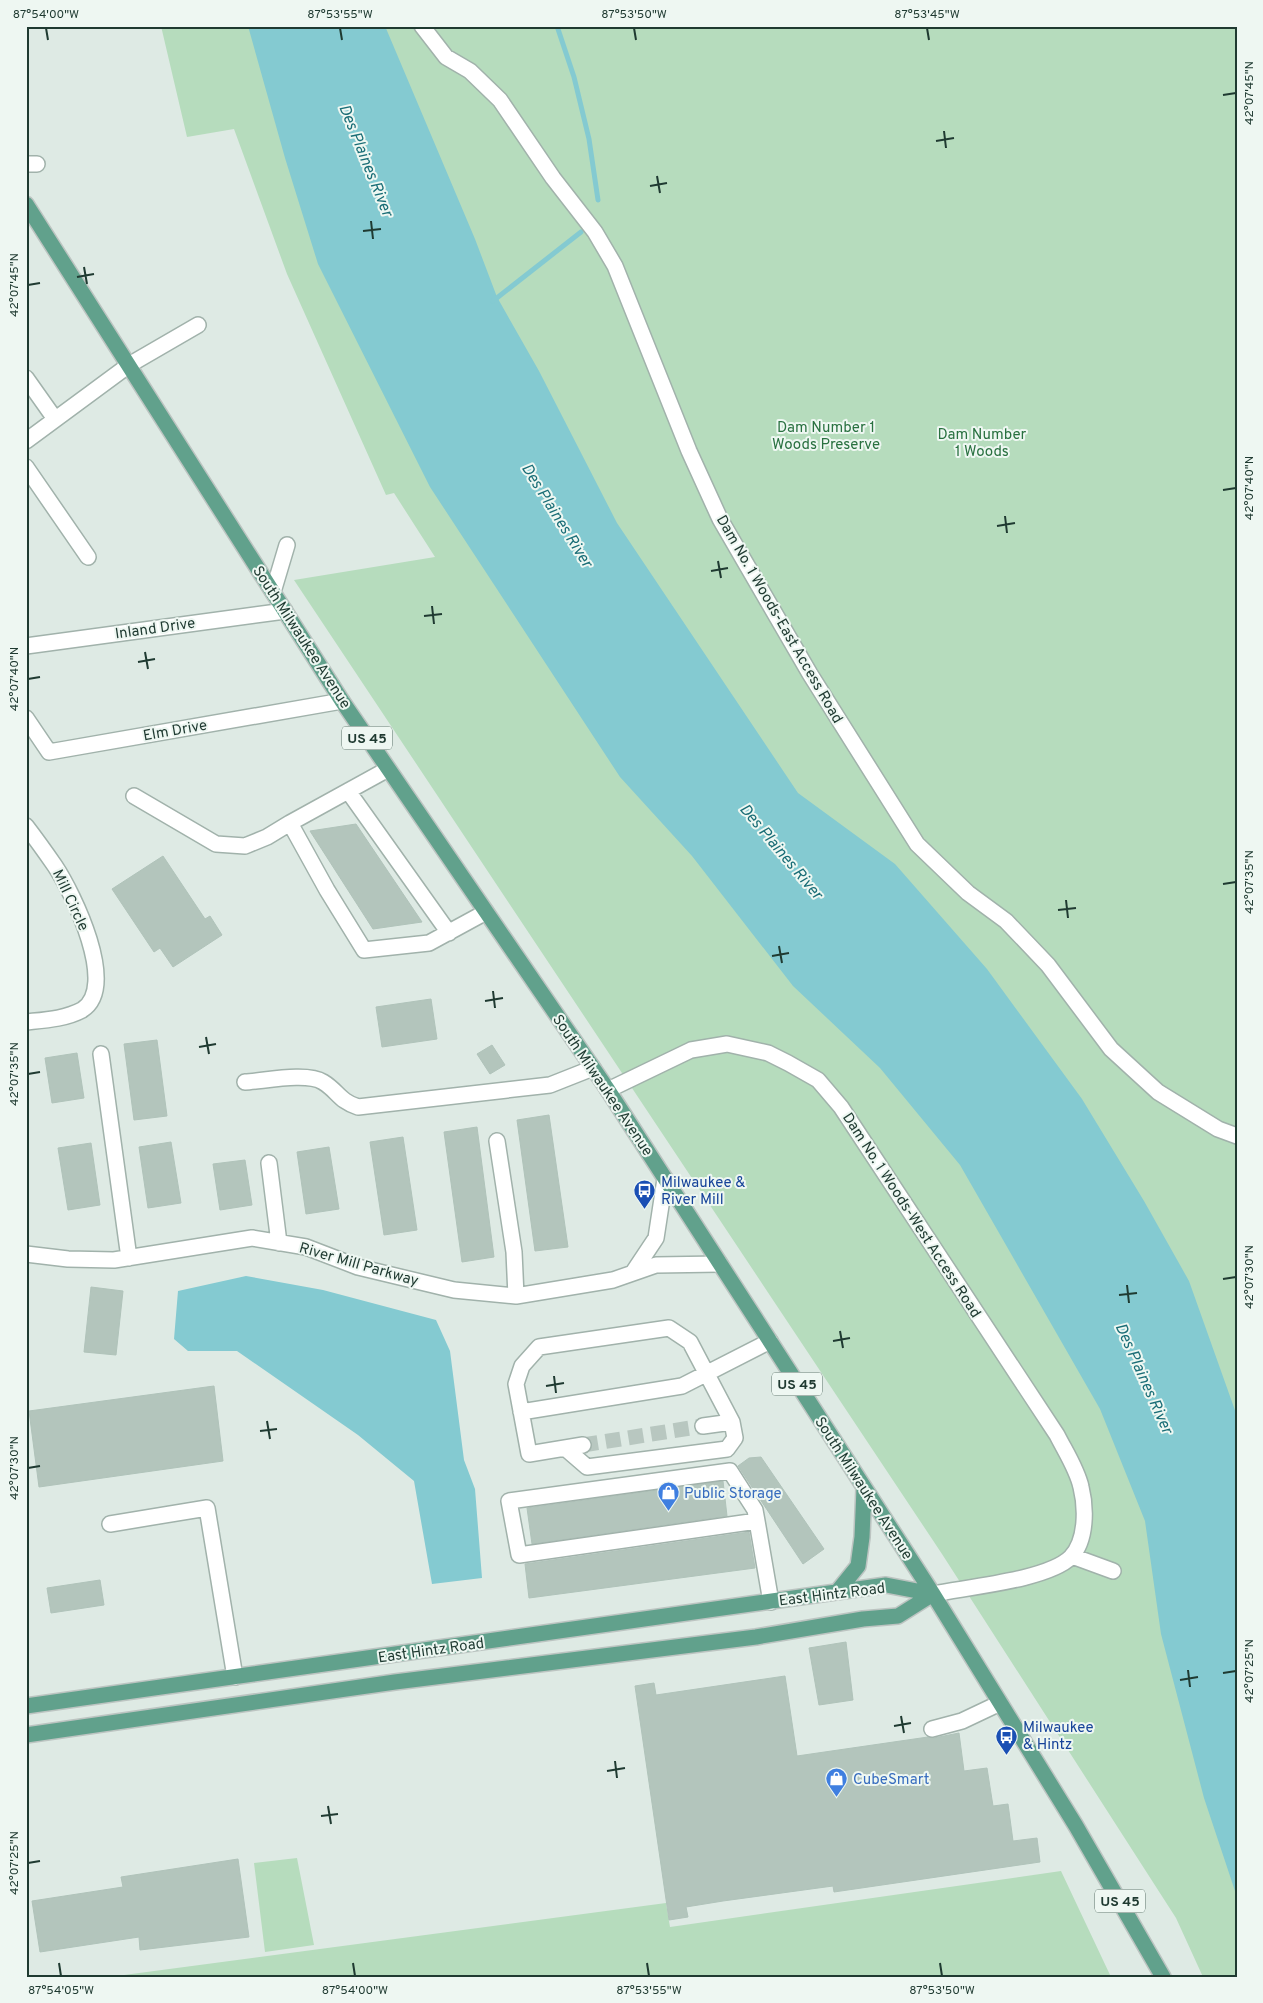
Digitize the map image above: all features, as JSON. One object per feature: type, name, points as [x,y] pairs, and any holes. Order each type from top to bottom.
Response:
[{"type":"main road","name":"South Milwaukee Avenue","points":[[26,204],[342,701],[608,1090],[933,1594],[1076,1826],[1163,1977]]},
{"type":"main road","points":[[837,1592],[858,1566],[862,1537],[864,1488]]},
{"type":"main road","name":"East Hintz Road","points":[[26,1706],[886,1585],[933,1594]]},
{"type":"main road","name":"East Hintz Road","points":[[26,1735],[395,1682],[756,1637],[863,1619],[898,1616],[933,1594]]},
{"type":"street","name":"Dam No. 1 Woods-East Access Road","points":[[422,26],[446,57],[470,71],[500,100],[553,178],[596,232],[616,266],[689,451],[720,520],[810,674],[917,844],[968,893],[1006,921],[1048,965],[1111,1049],[1158,1092],[1218,1129],[1237,1136]]},
{"type":"street","points":[[26,441],[129,365],[198,325]]},
{"type":"street","points":[[26,378],[55,419]]},
{"type":"street","points":[[26,467],[88,557]]},
{"type":"street","points":[[272,592],[287,545]]},
{"type":"street","name":"Inland Drive","points":[[26,646],[285,611]]},
{"type":"street","name":"Elm Drive","points":[[26,718],[49,752],[342,701]]},
{"type":"street","points":[[134,796],[216,844],[244,846],[267,837],[388,769]]},
{"type":"street","points":[[348,791],[449,932]]},
{"type":"street","points":[[290,823],[327,890],[364,950],[429,943],[486,912]]},
{"type":"street","name":"Mill Circle","points":[[26,826],[56,868],[79,912],[96,971],[96,989],[90,1002],[82,1010],[52,1020],[26,1022]]},
{"type":"street","name":"Dam No. 1 Woods-West Access Road","points":[[608,1090],[690,1050],[726,1044],[768,1053],[818,1080],[846,1116],[1057,1435],[1081,1486],[1083,1502],[1083,1535],[1072,1556]]},
{"type":"street","points":[[101,1054],[129,1258]]},
{"type":"street","points":[[245,1082],[307,1077],[323,1082],[345,1103],[358,1107],[550,1085],[593,1068]]},
{"type":"street","points":[[497,1141],[514,1252],[516,1296]]},
{"type":"street","points":[[269,1163],[279,1243]]},
{"type":"street","points":[[634,1271],[656,1238],[665,1180]]},
{"type":"street","name":"River Mill Parkway","points":[[26,1254],[68,1259],[114,1260],[252,1238],[306,1247],[358,1267],[454,1290],[516,1296],[613,1280],[634,1271],[656,1265],[720,1264]]},
{"type":"street","points":[[565,1448],[587,1467],[727,1449],[735,1438],[732,1422],[690,1342],[669,1328],[539,1347],[522,1366],[516,1384],[528,1454],[583,1445]]},
{"type":"street","points":[[521,1412],[682,1386],[770,1341]]},
{"type":"street","points":[[703,1426],[732,1422]]},
{"type":"street","points":[[757,1521],[519,1555],[509,1501],[730,1471],[755,1510],[757,1521],[771,1602]]},
{"type":"street","points":[[110,1524],[207,1508],[235,1677]]},
{"type":"street","points":[[933,1594],[1047,1572],[1072,1556],[1113,1571]]},
{"type":"street","points":[[932,1729],[962,1721],[1000,1703]]},
{"type":"green space","name":"Dam Number 1 Woods Preserve","points":[[161,26],[1237,26],[1237,1977],[1203,1977],[1176,1918],[942,1554],[294,580],[435,557],[394,493],[386,495],[287,274],[234,129],[187,137]]},
{"type":"green space","points":[[297,1858],[314,1945],[265,1952],[254,1863]]},
{"type":"green space","points":[[1061,1871],[1111,1977],[109,1977],[666,1903],[670,1927]]},
{"type":"water","name":"Des Plaines River","points":[[248,26],[385,26],[475,239],[497,297],[539,371],[617,523],[798,793],[895,864],[987,969],[1082,1099],[1144,1201],[1189,1281],[1237,1416],[1237,1897],[1204,1798],[1161,1634],[1145,1521],[1100,1409],[960,1165],[880,1068],[793,986],[692,856],[620,777],[430,487],[318,264],[285,158]]},
{"type":"water","points":[[246,1276],[323,1290],[436,1320],[450,1351],[464,1460],[475,1489],[482,1578],[432,1584],[414,1481],[358,1435],[237,1351],[188,1351],[174,1339],[178,1291]]},
{"type":"building","points":[[356,824],[422,922],[373,929],[310,831]]},
{"type":"building","points":[[163,856],[205,919],[210,916],[222,935],[173,967],[160,948],[154,952],[112,889]]},
{"type":"building","points":[[431,999],[437,1039],[382,1047],[376,1007]]},
{"type":"building","points":[[157,1040],[167,1116],[134,1120],[124,1044]]},
{"type":"building","points":[[492,1045],[505,1065],[490,1074],[477,1054]]},
{"type":"building","points":[[77,1053],[84,1098],[52,1103],[45,1058]]},
{"type":"building","points":[[549,1115],[568,1247],[535,1251],[517,1120]]},
{"type":"building","points":[[477,1127],[494,1257],[462,1262],[444,1132]]},
{"type":"building","points":[[403,1137],[417,1230],[384,1235],[370,1142]]},
{"type":"building","points":[[171,1142],[181,1203],[148,1208],[139,1147]]},
{"type":"building","points":[[91,1143],[100,1205],[68,1210],[58,1148]]},
{"type":"building","points":[[329,1147],[339,1209],[306,1214],[297,1152]]},
{"type":"building","points":[[245,1160],[252,1205],[220,1210],[213,1164]]},
{"type":"building","points":[[91,1287],[123,1291],[116,1355],[84,1352]]},
{"type":"building","points":[[214,1386],[223,1461],[39,1487],[29,1411]]},
{"type":"building","points":[[761,1457],[824,1549],[803,1564],[738,1466],[749,1458]]},
{"type":"building","points":[[723,1481],[727,1516],[532,1544],[527,1508]]},
{"type":"building","points":[[749,1532],[755,1568],[529,1598],[525,1564]]},
{"type":"building","points":[[100,1580],[104,1605],[51,1613],[47,1588]]},
{"type":"building","points":[[846,1642],[853,1700],[819,1705],[809,1648]]},
{"type":"building","points":[[785,1676],[797,1756],[959,1733],[964,1771],[987,1768],[993,1806],[1008,1804],[1013,1841],[1037,1838],[1040,1862],[834,1892],[833,1886],[723,1901],[686,1907],[688,1917],[669,1920],[635,1686],[654,1683],[656,1695]]},
{"type":"building","points":[[238,1859],[249,1937],[140,1950],[139,1937],[40,1952],[32,1901],[123,1887],[121,1877]]},
{"type":"waterway","points":[[557,26],[574,77],[589,139],[598,200]]},
{"type":"waterway","points":[[493,301],[581,232]]},
{"type":"tunnel","points":[[583,1445],[703,1426]]},
{"type":"place","name":"Milwaukee & River Mill","points":[[645,1210]]},
{"type":"place","name":"Public Storage","points":[[668,1512]]},
{"type":"place","name":"Milwaukee & Hintz","points":[[1007,1755]]},
{"type":"place","name":"CubeSmart","points":[[837,1798]]},
{"type":"park label","name":"Dam Number 1 Woods","points":[[982,442]]}]
